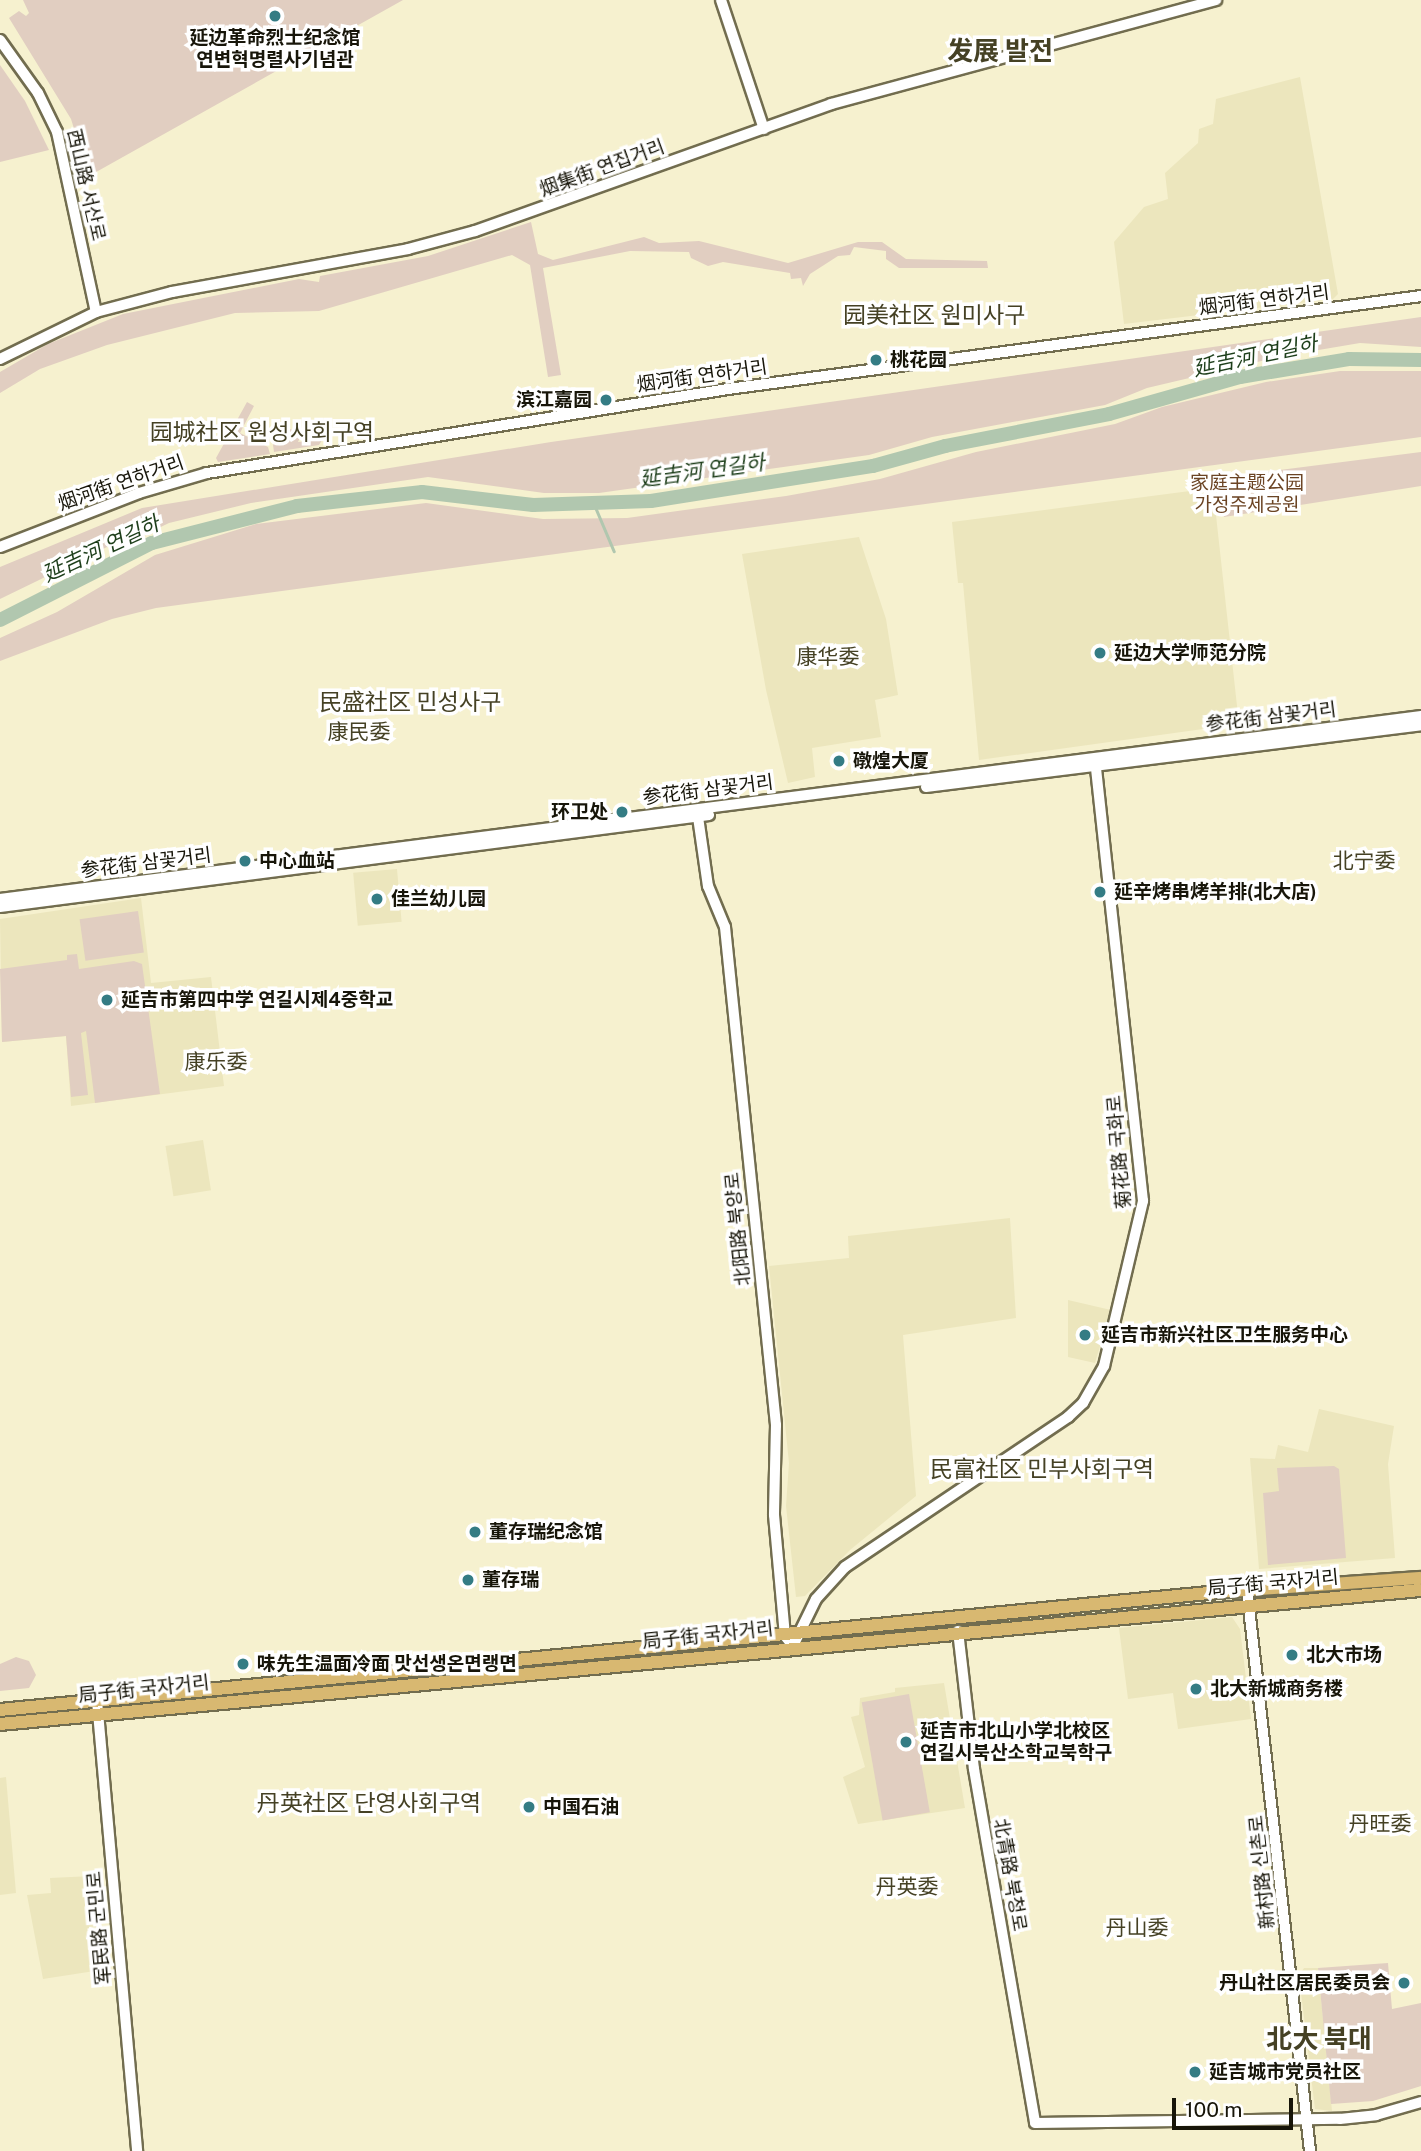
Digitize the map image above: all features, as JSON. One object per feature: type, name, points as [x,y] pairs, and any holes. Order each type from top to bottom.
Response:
[{"type":"main road","name":"烟集街 연집거리","points":[[0,359],[96,312],[172,292],[449,238],[831,104],[1216,0]]},
{"type":"main road","name":"参花街 삼꽃거리","points":[[0,907],[1421,716]]},
{"type":"main road","name":"参花街 삼꽃거리","points":[[1095,761],[1421,725]]},
{"type":"main road","name":"参花街 삼꽃거리","points":[[0,899],[697,813]]},
{"type":"main road","name":"局子街 국자거리","points":[[789,1641],[800,1634],[1247,1590],[1421,1578]]},
{"type":"main road","name":"局子街 국자거리","points":[[0,1710],[98,1707],[789,1641],[958,1631],[1421,1590]]},
{"type":"main road","name":"局子街 국자거리","points":[[0,1724],[98,1707]]},
{"type":"street","points":[[721,0],[764,129]]},
{"type":"street","name":"西山路 서산로","points":[[0,40],[38,93],[57,132],[96,312]]},
{"type":"street","name":"烟河街 연하거리","points":[[0,547],[139,492],[207,473],[703,393],[1421,296]]},
{"type":"street","name":"菊花路 국화로","points":[[800,1634],[816,1599],[845,1567],[1068,1417],[1083,1403],[1104,1366],[1143,1200],[1095,761]]},
{"type":"street","name":"北阳路 북양로","points":[[697,813],[708,886],[726,941],[776,1425],[774,1516],[789,1641]]},
{"type":"street","name":"新村路 신촌로","points":[[1247,1590],[1310,2151]]},
{"type":"street","name":"北青路 북청로","points":[[958,1631],[974,1769],[1035,2123],[1307,2119]]},
{"type":"street","name":"军民路 군민로","points":[[98,1707],[137,2151]]},
{"type":"street","points":[[1307,2119],[1376,2115],[1421,2102]]},
{"type":"shaded area","points":[[1300,77],[1338,294],[1333,299],[1124,324],[1114,242],[1144,207],[1168,199],[1165,173],[1198,143],[1199,129],[1213,124],[1216,99]]},
{"type":"shaded area","name":"延边大学师范分院","points":[[1213,488],[1239,724],[979,760],[963,583],[958,583],[952,522]]},
{"type":"shaded area","points":[[859,537],[886,619],[898,695],[875,700],[881,737],[812,748],[815,777],[788,783],[766,690],[742,554]]},
{"type":"shaded area","name":"佳兰幼儿园","points":[[397,869],[402,922],[358,926],[353,873]]},
{"type":"shaded area","name":"延吉市第四中学 연길시제4중학교","points":[[141,898],[151,983],[211,977],[224,1086],[71,1106],[66,1036],[2,1042],[0,919]]},
{"type":"shaded area","points":[[203,1140],[211,1190],[173,1196],[165,1146]]},
{"type":"shaded area","points":[[1010,1218],[1016,1318],[903,1335],[916,1496],[850,1550],[805,1596],[796,1597],[786,1506],[789,1463],[769,1266],[849,1258],[848,1236]]},
{"type":"shaded area","name":"延吉市新兴社区卫生服务中心","points":[[1068,1300],[1111,1310],[1095,1363],[1068,1357]]},
{"type":"shaded area","points":[[1319,1409],[1394,1426],[1388,1464],[1395,1558],[1259,1569],[1250,1458],[1275,1459],[1278,1445],[1308,1452]]},
{"type":"shaded area","points":[[1232,1617],[1240,1629],[1251,1719],[1178,1729],[1173,1693],[1128,1699],[1119,1628]]},
{"type":"shaded area","name":"延吉市北山小学北校区 연길시북산소학교북학구","points":[[944,1683],[965,1808],[858,1824],[843,1777],[865,1767],[851,1717],[859,1715],[860,1698],[895,1692],[895,1688]]},
{"type":"shaded area","points":[[6,1777],[16,1893],[0,1895],[0,1778]]},
{"type":"shaded area","points":[[92,1876],[101,1970],[43,1979],[27,1895],[51,1893],[50,1878]]},
{"type":"shaded area","points":[[1304,1968],[1318,1968],[1332,2111],[1315,2109],[1299,1976]]},
{"type":"green space","points":[[23,0],[403,0],[89,176],[71,119],[9,18],[19,11],[26,16],[29,13]]},
{"type":"green space","points":[[0,65],[25,101],[49,150],[0,162]]},
{"type":"green space","points":[[531,222],[538,254],[553,260],[644,237],[659,243],[699,241],[788,263],[858,242],[882,242],[906,259],[987,261],[988,268],[899,268],[886,259],[886,251],[854,247],[850,255],[838,256],[810,274],[803,286],[801,278],[791,279],[790,273],[723,262],[708,266],[691,258],[689,252],[630,251],[543,268],[561,375],[548,377],[530,265],[512,255],[319,311],[235,313],[107,345],[40,369],[0,393],[0,372],[48,344],[123,314],[299,279],[319,282],[320,276],[428,256]]},
{"type":"green space","points":[[1421,317],[1421,347],[1360,343],[1283,356],[1147,388],[1105,405],[932,437],[869,455],[599,493],[544,493],[428,477],[251,503],[169,523],[144,535],[142,530],[0,599],[0,567],[142,508],[551,442]]},
{"type":"green space","points":[[1340,371],[1421,371],[1421,437],[156,608],[112,619],[0,661],[0,638],[57,612],[155,555],[256,524],[426,503],[543,519],[627,518],[786,496],[880,479],[976,452],[1115,424],[1162,407],[1266,382]]},
{"type":"green space","points":[[247,402],[254,406],[240,433],[268,447],[270,454],[218,462],[216,458]]},
{"type":"green space","points":[[283,425],[301,435],[298,442],[322,440],[319,445],[274,452],[273,445]]},
{"type":"green space","name":"家庭主题公园 가정주제공원","points":[[1421,452],[1421,486],[1224,517],[1218,478]]},
{"type":"green space","points":[[138,911],[144,953],[85,961],[80,919]]},
{"type":"green space","points":[[77,954],[79,969],[134,961],[142,964],[160,1094],[95,1103],[86,1031],[81,1033],[88,1095],[71,1097],[66,1036],[2,1042],[0,969],[67,960],[67,955]]},
{"type":"green space","points":[[1334,1466],[1339,1469],[1346,1558],[1268,1565],[1263,1493],[1279,1491],[1277,1468]]},
{"type":"green space","points":[[16,1657],[29,1661],[36,1675],[29,1688],[0,1691],[0,1664]]},
{"type":"green space","points":[[909,1694],[930,1812],[883,1821],[862,1702]]},
{"type":"green space","points":[[1388,1963],[1392,2009],[1421,2003],[1421,2086],[1373,2101],[1331,2104],[1318,1968]]},
{"type":"waterway","name":"延吉河 연길하","points":[[0,620],[152,543],[297,506],[422,492],[533,505],[651,501],[873,466],[945,446],[1109,414],[1240,377],[1349,359],[1421,360]]},
{"type":"waterway","points":[[595,506],[614,551]]},
{"type":"place","name":"延边革命烈士纪念馆 연변혁명렬사기념관","points":[[275,16]]},
{"type":"place","name":"桃花园","points":[[876,360]]},
{"type":"place","name":"滨江嘉园","points":[[606,400]]},
{"type":"place","name":"延边大学师范分院","points":[[1100,653]]},
{"type":"place","name":"礅煌大厦","points":[[839,761]]},
{"type":"place","name":"环卫处","points":[[622,812]]},
{"type":"place","name":"中心血站","points":[[245,861]]},
{"type":"place","name":"延辛烤串烤羊排(北大店)","points":[[1100,892]]},
{"type":"place","name":"佳兰幼儿园","points":[[377,899]]},
{"type":"place","name":"延吉市第四中学 연길시제4중학교","points":[[107,1000]]},
{"type":"place","name":"延吉市新兴社区卫生服务中心","points":[[1085,1335]]},
{"type":"place","name":"董存瑞纪念馆","points":[[475,1532]]},
{"type":"place","name":"董存瑞","points":[[468,1580]]},
{"type":"place","name":"北大市场","points":[[1292,1655]]},
{"type":"place","name":"味先生温面冷面 맛선생온면랭면","points":[[243,1664]]},
{"type":"place","name":"北大新城商务楼","points":[[1196,1689]]},
{"type":"place","name":"延吉市北山小学北校区 연길시북산소학교북학구","points":[[906,1742]]},
{"type":"place","name":"中国石油","points":[[529,1807]]},
{"type":"place","name":"丹山社区居民委员会","points":[[1404,1983]]},
{"type":"place","name":"延吉城市党员社区","points":[[1195,2072]]},
{"type":"district","name":"发展 발전","points":[[1000,51]]},
{"type":"district","name":"园美社区 원미사구","points":[[934,315]]},
{"type":"district","name":"园城社区 원성사회구역","points":[[262,432]]},
{"type":"district","name":"康华委","points":[[828,657]]},
{"type":"district","name":"民盛社区 민성사구","points":[[410,702]]},
{"type":"district","name":"康民委","points":[[359,732]]},
{"type":"district","name":"北宁委","points":[[1364,861]]},
{"type":"district","name":"康乐委","points":[[216,1062]]},
{"type":"district","name":"民富社区 민부사회구역","points":[[1042,1469]]},
{"type":"district","name":"丹英社区 단영사회구역","points":[[369,1803]]},
{"type":"district","name":"丹旺委","points":[[1380,1824]]},
{"type":"district","name":"丹英委","points":[[907,1887]]},
{"type":"district","name":"丹山委","points":[[1137,1928]]},
{"type":"district","name":"北大 북대","points":[[1319,2039]]}]
